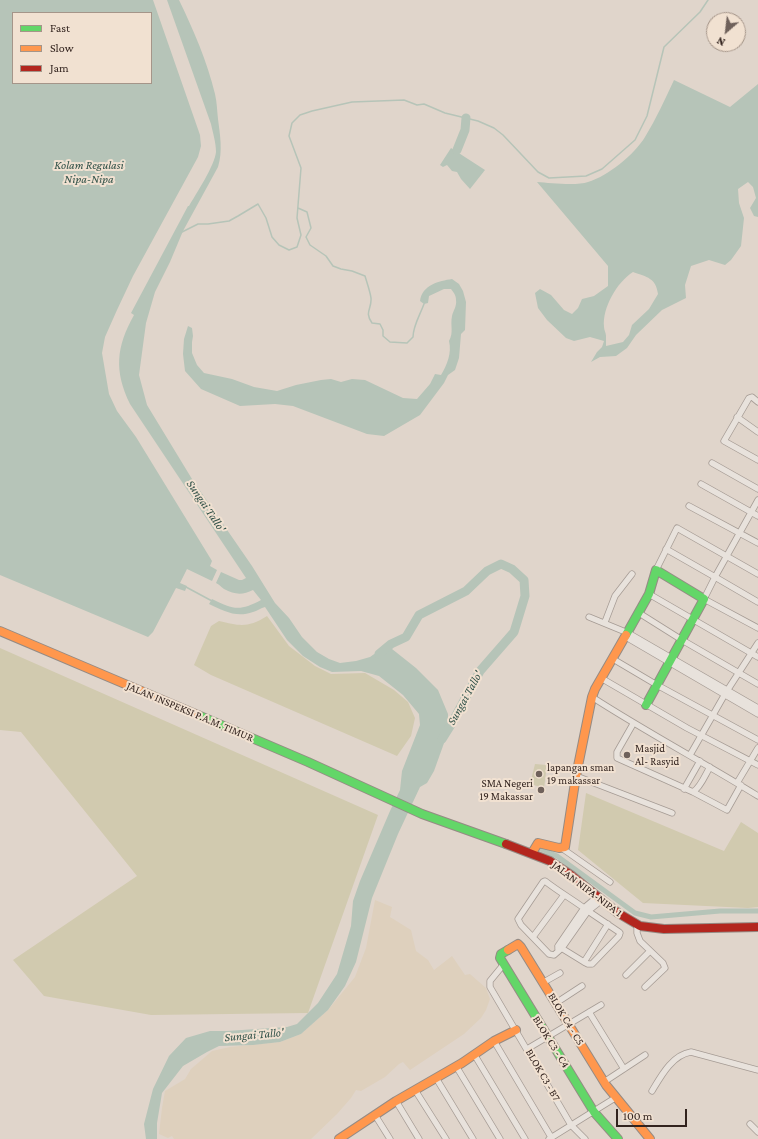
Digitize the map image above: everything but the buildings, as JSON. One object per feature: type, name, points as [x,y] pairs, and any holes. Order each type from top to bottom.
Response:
[{"type":"street","points":[[757,399],[752,397],[749,398],[724,441],[758,460]]},
{"type":"street","points":[[737,417],[758,432]]},
{"type":"street","points":[[712,463],[758,489]]},
{"type":"street","points":[[701,484],[758,516]]},
{"type":"street","points":[[646,705],[758,500]]},
{"type":"street","points":[[689,506],[758,543]]},
{"type":"street","points":[[563,849],[566,844],[576,776],[592,698],[601,678],[627,635],[649,594],[656,570],[677,528],[758,574]]},
{"type":"street","points":[[666,549],[758,602]]},
{"type":"street","points":[[656,570],[704,599],[758,628]]},
{"type":"street","points":[[605,622],[615,596],[632,574]]},
{"type":"street","points":[[649,594],[758,657]]},
{"type":"street","points":[[639,613],[758,684]]},
{"type":"street","points":[[589,616],[605,622],[726,692],[758,708]]},
{"type":"street","name":"JALAN INSPEKSI P.A.M. TIMUR","points":[[0,632],[308,762],[422,814]]},
{"type":"street","points":[[690,755],[726,692],[758,643]]},
{"type":"street","points":[[613,659],[657,685],[713,714],[758,740]]},
{"type":"street","points":[[601,678],[646,705],[758,765]]},
{"type":"street","points":[[726,692],[758,714]]},
{"type":"street","points":[[592,698],[633,724],[690,755],[758,796]]},
{"type":"street","points":[[633,724],[616,757],[693,792],[727,810],[758,748]]},
{"type":"street","points":[[684,789],[700,761]]},
{"type":"street","points":[[693,792],[700,784],[710,767]]},
{"type":"street","points":[[576,776],[672,813]]},
{"type":"street","name":"JALAN NIPA-NIPA 1","points":[[422,814],[532,853],[550,861],[637,925],[664,929],[758,927]]},
{"type":"street","points":[[532,853],[538,843],[563,849],[610,882]]},
{"type":"street","points":[[559,948],[588,964],[592,964],[620,935],[619,932],[586,909],[564,895],[546,881],[543,882],[518,919],[521,925],[551,955],[554,955],[586,909],[600,898]]},
{"type":"street","points":[[533,937],[564,895]]},
{"type":"street","points":[[584,962],[608,924]]},
{"type":"street","points":[[637,925],[638,939],[663,963],[665,968],[645,987]]},
{"type":"street","name":"BLOK C4 - C5","points":[[504,964],[500,957],[501,954],[514,945],[518,944],[522,947],[604,1082],[615,1098],[650,1139]]},
{"type":"street","points":[[626,975],[650,952]]},
{"type":"street","name":"BLOK C3 - B7","points":[[504,964],[490,983],[490,986],[571,1125],[585,1139]]},
{"type":"street","name":"BLOK C3 - C4","points":[[504,964],[594,1112],[618,1139]]},
{"type":"street","points":[[544,982],[560,973]]},
{"type":"street","points":[[556,1003],[582,986]]},
{"type":"street","points":[[527,1049],[601,1005]]},
{"type":"street","points":[[589,1012],[624,1069]]},
{"type":"street","points":[[339,1139],[396,1101],[456,1066],[515,1027]]},
{"type":"street","points":[[494,1041],[550,1138],[615,1098]]},
{"type":"street","points":[[652,1091],[664,1071],[683,1054],[687,1053],[697,1053],[758,1070]]},
{"type":"street","points":[[474,1054],[525,1139]]},
{"type":"street","points":[[604,1082],[645,1055]]},
{"type":"street","points":[[456,1066],[500,1139]]},
{"type":"street","points":[[436,1078],[472,1139]]},
{"type":"street","points":[[415,1090],[446,1139]]},
{"type":"street","points":[[396,1101],[419,1139]]},
{"type":"street","points":[[375,1115],[390,1139]]},
{"type":"street","points":[[750,1124],[758,1132]]},
{"type":"shaded area","points":[[267,616],[289,646],[315,666],[331,674],[365,673],[394,690],[408,702],[415,718],[411,736],[397,756],[211,675],[194,665],[211,626],[219,621],[244,625],[254,623]]},
{"type":"shaded area","points":[[0,648],[378,815],[308,1013],[151,1015],[44,996],[13,960],[137,876],[21,732],[0,730]]},
{"type":"shaded area","name":"lapangan sman 19 makassar","points":[[535,764],[547,765],[544,788],[530,784]]},
{"type":"shaded area","points":[[586,793],[724,851],[741,822],[758,833],[758,907],[748,908],[643,903],[578,850]]},
{"type":"shaded area","points":[[375,900],[392,907],[390,917],[411,930],[416,951],[428,960],[434,970],[452,956],[465,975],[470,974],[486,988],[490,999],[481,1018],[464,1034],[410,1070],[403,1062],[385,1077],[361,1091],[356,1090],[337,1114],[311,1139],[174,1139],[172,1136],[168,1138],[159,1134],[165,1091],[185,1079],[191,1069],[212,1051],[230,1047],[280,1042],[301,1034],[328,1010],[355,977],[366,948]]},
{"type":"water","name":"Kolam Regulasi Nipa-Nipa","points":[[0,0],[153,0],[200,135],[201,146],[198,157],[133,276],[105,337],[102,353],[109,394],[117,411],[136,437],[212,561],[210,566],[217,570],[212,581],[187,569],[180,583],[187,586],[185,591],[176,588],[153,632],[148,637],[0,575]]},
{"type":"water","points":[[167,0],[179,0],[204,58],[216,97],[221,149],[218,167],[183,231],[155,292],[146,323],[139,375],[147,405],[192,479],[252,566],[275,603],[289,618],[302,637],[317,652],[340,663],[370,657],[387,645],[416,668],[438,690],[448,714],[448,732],[434,771],[427,783],[420,787],[398,834],[372,898],[356,962],[345,986],[328,1010],[301,1034],[280,1042],[253,1045],[219,1046],[183,1066],[162,1093],[157,1123],[157,1139],[146,1139],[144,1124],[153,1089],[169,1056],[186,1038],[210,1031],[287,1027],[297,1024],[318,1003],[337,974],[351,926],[353,901],[360,881],[400,790],[402,771],[420,725],[419,714],[403,695],[379,676],[361,671],[332,672],[320,667],[303,656],[287,640],[265,607],[247,614],[236,614],[209,604],[212,599],[231,607],[241,608],[261,600],[253,590],[246,593],[235,593],[224,589],[216,583],[221,572],[239,580],[246,578],[130,404],[121,381],[119,359],[124,338],[134,315],[131,313],[188,206],[209,172],[216,152],[211,124]]},
{"type":"water","points":[[674,80],[730,107],[758,84],[758,217],[754,216],[750,208],[756,198],[753,187],[748,182],[738,189],[739,203],[744,218],[741,246],[731,260],[725,265],[709,260],[691,266],[685,285],[686,298],[662,310],[636,335],[627,348],[616,356],[600,357],[591,362],[602,347],[604,341],[590,337],[574,341],[566,338],[547,320],[538,308],[535,293],[540,289],[551,295],[564,310],[572,314],[578,308],[582,299],[594,296],[608,286],[608,266],[537,182],[577,184],[596,179],[612,170],[634,151],[645,137]],"holes":[[[633,272],[653,281],[658,294],[649,309],[632,325],[629,335],[623,342],[606,346],[604,328],[605,312],[616,289],[621,282]]]},
{"type":"water","points":[[451,148],[485,170],[470,189],[457,172],[452,171],[447,165],[443,167],[440,165]]},
{"type":"water","points":[[452,279],[459,284],[466,302],[465,330],[461,334],[459,358],[455,370],[448,375],[444,383],[420,415],[384,436],[367,434],[293,406],[275,404],[240,406],[201,389],[185,371],[183,354],[184,339],[188,326],[192,328],[192,353],[197,365],[204,373],[232,379],[254,387],[277,391],[296,385],[321,380],[331,379],[341,382],[352,379],[365,380],[403,398],[417,399],[430,384],[435,374],[441,375],[447,363],[450,350],[449,341],[451,335],[452,316],[456,302],[455,295],[451,289],[444,289],[429,296],[428,303],[424,304],[420,301],[421,296],[424,291],[432,285]]},
{"type":"waterway","points":[[182,232],[198,224],[229,221],[258,204],[266,218],[272,237],[279,245],[289,250],[297,247],[301,235],[297,218],[301,168],[289,136],[292,123],[300,115],[352,102],[404,100],[417,105],[424,104],[445,113],[478,121],[494,128],[503,135],[538,172],[549,178],[586,176],[602,169],[635,140],[647,116],[664,47],[700,12],[708,0]]},
{"type":"waterway","points":[[457,150],[465,130],[466,118]]},
{"type":"waterway","points":[[298,208],[307,212],[311,228],[306,237],[310,245],[326,256],[333,266],[365,276],[371,298],[368,313],[370,319],[372,323],[380,324],[383,330],[383,336],[390,342],[407,343],[413,337],[415,325],[424,304]]},
{"type":"waterway","name":"Sungai Tallo'","points":[[379,654],[391,644],[406,637],[419,615],[466,591],[487,571],[501,564],[512,569],[524,580],[525,596],[514,632],[480,671],[442,739]]},
{"type":"waterway","points":[[186,587],[212,601]]},
{"type":"waterway","points":[[541,849],[557,856],[635,913],[651,917],[720,911],[758,911]]},
{"type":"traffic: fast","points":[[626,635],[649,594],[656,570],[704,599],[646,705]]},
{"type":"traffic: fast","points":[[198,715],[308,762],[422,814],[506,844]]},
{"type":"traffic: fast","points":[[508,950],[501,954],[500,958],[594,1112],[618,1139]]},
{"type":"traffic: slow","points":[[0,631],[198,715]]},
{"type":"traffic: slow","points":[[532,853],[538,843],[559,848],[565,847],[576,776],[592,697],[595,689],[626,635]]},
{"type":"traffic: slow","points":[[508,950],[518,944],[521,947],[606,1085],[650,1139]]},
{"type":"traffic: slow","points":[[339,1139],[396,1101],[462,1063],[494,1041],[516,1030]]},
{"type":"traffic: jam","points":[[506,844],[550,861],[571,875],[618,913],[640,926],[664,929],[758,927]]},
{"type":"place","name":"Masjid Al- Rasyid","points":[[627,755]]},
{"type":"place","name":"lapangan sman 19 makassar","points":[[539,774]]},
{"type":"place","name":"SMA Negeri 19 Makassar","points":[[541,790]]}]
